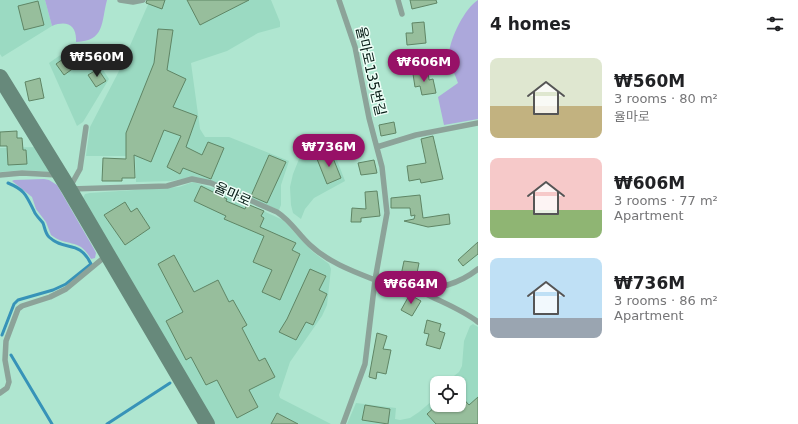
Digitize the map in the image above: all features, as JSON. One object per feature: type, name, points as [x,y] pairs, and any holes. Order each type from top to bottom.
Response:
[{"type":"street","points":[[0,77],[69,189],[207,424]]},
{"type":"lane","points":[[120,0],[133,2],[143,0]]},
{"type":"lane","name":"율마로135번길","points":[[339,0],[355,47],[382,167],[387,213],[375,283],[364,364],[343,424]]},
{"type":"lane","points":[[398,0],[402,14]]},
{"type":"lane","points":[[377,147],[416,135],[478,123]]},
{"type":"lane","points":[[69,189],[76,179],[80,169],[86,127]]},
{"type":"lane","points":[[0,175],[22,173],[60,175]]},
{"type":"lane","name":"율마로","points":[[69,189],[167,186],[192,179],[211,183],[277,212],[287,218],[304,239],[321,254],[344,268],[375,283]]},
{"type":"lane","points":[[0,393],[6,388],[9,382],[5,360],[6,340],[18,309],[22,306],[50,297],[66,289],[108,255]]},
{"type":"lane","points":[[375,283],[399,291],[431,290],[455,282],[478,269]]},
{"type":"lane","points":[[419,290],[441,302],[458,308],[478,322]]},
{"type":"lane","points":[[0,346],[5,352]]},
{"type":"shaded area","points":[[0,0],[45,0],[52,26],[2,57],[0,54]]},
{"type":"shaded area","points":[[45,0],[107,0],[100,29],[92,38],[85,41],[76,42],[75,31],[70,25],[57,24],[52,26]]},
{"type":"shaded area","points":[[150,0],[271,0],[280,22],[280,27],[258,33],[227,51],[191,63],[200,129],[205,137],[229,137],[289,161],[281,185],[281,205],[279,210],[200,178],[193,177],[171,181],[136,182],[135,156],[86,156],[90,127],[118,73]]},
{"type":"shaded area","points":[[478,0],[478,119],[444,125],[438,97],[458,83],[450,61],[450,47],[463,16]]},
{"type":"shaded area","points":[[76,44],[86,44],[109,79],[83,122],[77,126],[49,63]]},
{"type":"shaded area","points":[[326,138],[330,142],[345,181],[314,198],[305,209],[301,219],[293,213],[291,205],[290,187],[293,174],[306,145]]},
{"type":"shaded area","points":[[37,147],[52,172],[23,170],[0,172],[0,148]]},
{"type":"shaded area","points":[[44,179],[57,185],[94,249],[96,253],[95,258],[91,259],[87,252],[78,245],[57,239],[51,235],[46,222],[36,209],[32,197],[12,181]]},
{"type":"shaded area","points":[[193,182],[215,189],[283,220],[313,252],[329,264],[331,269],[327,305],[322,316],[290,362],[279,395],[280,398],[331,424],[213,424],[141,296],[85,205],[83,198],[85,194],[90,193],[179,187]]},
{"type":"shaded area","points":[[473,324],[478,327],[478,424],[347,424],[356,403],[396,408],[395,419],[400,420],[410,418],[430,403],[430,412],[466,412],[466,376],[454,376],[459,372],[462,366],[464,341],[470,326]]},
{"type":"building","points":[[147,0],[165,0],[162,9],[146,3]]},
{"type":"building","points":[[187,0],[249,0],[200,25]]},
{"type":"building","points":[[410,0],[436,0],[437,3],[412,9]]},
{"type":"building","points":[[38,1],[44,25],[24,30],[18,6]]},
{"type":"building","points":[[424,22],[426,43],[407,45],[406,33],[413,33],[412,23]]},
{"type":"building","points":[[158,29],[173,30],[167,70],[186,79],[173,107],[197,116],[186,147],[202,155],[208,142],[224,148],[211,179],[183,168],[180,174],[167,167],[181,136],[164,130],[151,162],[134,155],[135,178],[122,178],[122,181],[102,181],[103,158],[126,159],[126,133],[154,63]]},
{"type":"building","points":[[81,46],[89,57],[64,75],[56,64]]},
{"type":"building","points":[[98,69],[106,81],[96,87],[88,75]]},
{"type":"building","points":[[428,72],[429,80],[433,79],[436,93],[422,95],[420,86],[415,87],[413,74]]},
{"type":"building","points":[[40,78],[44,98],[29,101],[25,82]]},
{"type":"building","points":[[394,122],[396,133],[381,136],[379,125]]},
{"type":"building","points":[[17,131],[17,138],[22,138],[23,150],[26,150],[27,164],[8,165],[7,146],[0,146],[0,132]]},
{"type":"building","points":[[433,136],[443,179],[421,183],[420,179],[409,181],[407,166],[426,163],[421,139]]},
{"type":"building","points":[[331,153],[341,178],[327,184],[317,159]]},
{"type":"building","points":[[269,155],[286,162],[267,203],[251,196]]},
{"type":"building","points":[[374,160],[377,173],[361,175],[358,163]]},
{"type":"building","points":[[201,186],[227,199],[226,201],[245,209],[247,204],[264,211],[261,216],[264,218],[260,227],[296,243],[292,250],[300,254],[280,300],[262,292],[272,270],[253,262],[264,236],[224,219],[226,216],[194,201]]},
{"type":"building","points":[[377,191],[380,216],[361,218],[361,222],[351,222],[352,208],[366,209],[365,192]]},
{"type":"building","points":[[420,195],[423,218],[449,214],[450,224],[428,227],[404,221],[414,219],[415,215],[411,216],[410,208],[391,208],[391,198]]},
{"type":"building","points":[[125,202],[131,212],[137,208],[150,228],[125,245],[104,215]]},
{"type":"building","points":[[478,242],[478,254],[463,266],[458,260]]},
{"type":"building","points":[[174,255],[194,292],[218,280],[229,302],[233,300],[247,325],[242,328],[259,361],[265,358],[275,377],[249,390],[258,407],[237,418],[217,380],[206,385],[191,357],[186,360],[166,321],[183,312],[158,264]]},
{"type":"building","points":[[404,261],[419,263],[415,283],[400,280]]},
{"type":"building","points":[[310,269],[326,276],[319,290],[327,294],[313,325],[306,322],[296,340],[279,332],[287,319]]},
{"type":"building","points":[[410,294],[413,294],[412,301],[414,297],[421,301],[412,316],[401,310]]},
{"type":"building","points":[[427,320],[441,324],[439,331],[445,333],[440,349],[426,345],[429,334],[424,333]]},
{"type":"building","points":[[377,333],[387,336],[383,349],[391,350],[386,374],[377,372],[376,379],[369,377]]},
{"type":"building","points":[[478,397],[478,424],[436,424],[427,414],[430,411],[466,412],[466,402],[469,405]]},
{"type":"building","points":[[365,405],[390,409],[388,424],[362,420]]},
{"type":"building","points":[[277,413],[298,424],[271,424]]},
{"type":"waterway","points":[[2,335],[14,304],[18,300],[53,290],[66,284],[91,264],[82,251],[77,248],[61,244],[49,237],[43,223],[22,191],[8,183]]},
{"type":"waterway","points":[[11,355],[52,424]]},
{"type":"waterway","points":[[107,424],[170,383]]}]
